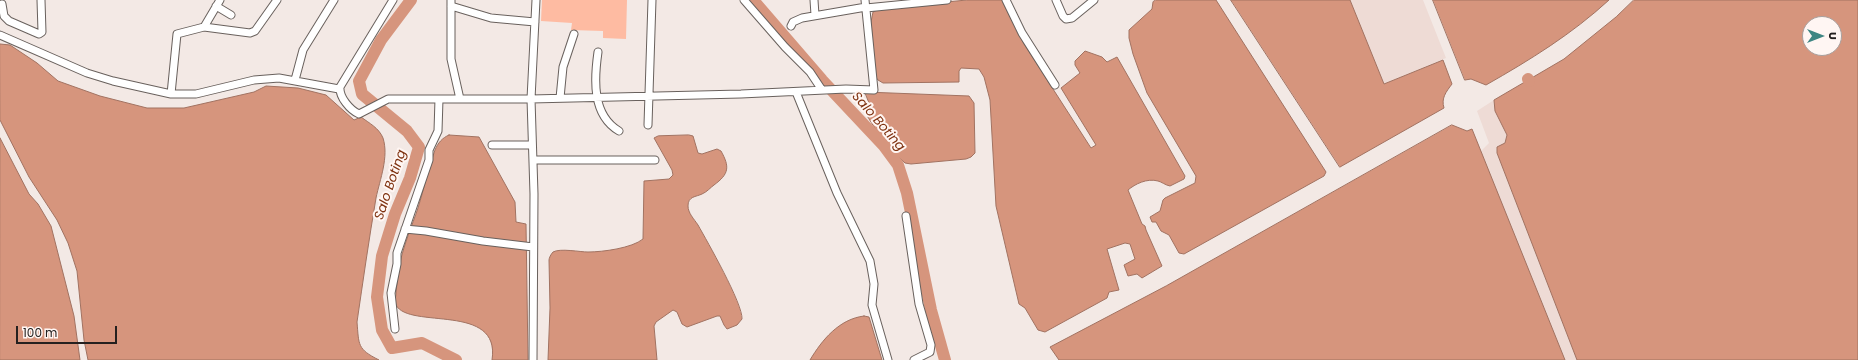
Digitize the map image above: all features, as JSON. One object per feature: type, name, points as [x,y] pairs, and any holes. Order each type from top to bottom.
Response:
[{"type":"street","points":[[1,3],[4,16],[9,21],[39,34],[42,32],[40,0]]},
{"type":"street","points":[[171,94],[177,34],[204,27],[250,33],[255,32],[277,0]]},
{"type":"street","points":[[339,89],[393,0]]},
{"type":"street","points":[[533,360],[534,194],[531,99],[536,0]]},
{"type":"street","points":[[648,125],[652,0]]},
{"type":"street","points":[[744,0],[785,48],[810,72],[823,90]]},
{"type":"street","points":[[814,0],[815,15]]},
{"type":"street","points":[[791,26],[802,18],[866,5],[947,0]]},
{"type":"street","points":[[1006,0],[1022,33],[1055,85]]},
{"type":"street","points":[[1056,0],[1063,16],[1066,19],[1072,18],[1094,0]]},
{"type":"street","points":[[296,80],[303,50],[330,1]]},
{"type":"street","points":[[204,27],[218,3],[231,14]]},
{"type":"street","points":[[460,99],[451,59],[451,3],[491,18],[535,22]]},
{"type":"street","points":[[0,35],[88,73],[171,94],[196,94],[254,80],[279,78],[339,89],[346,102],[359,114],[385,99],[531,99],[796,92],[846,89],[874,90],[866,5]]},
{"type":"street","points":[[560,98],[563,67],[574,34]]},
{"type":"street","points":[[598,52],[595,71],[596,97],[607,122],[619,131]]},
{"type":"street","points":[[796,92],[837,192],[870,261],[873,270],[874,284],[872,305],[888,360]]},
{"type":"street","points":[[395,329],[391,288],[398,253],[405,229],[429,160],[429,150],[438,131],[439,99]]},
{"type":"street","points":[[492,145],[532,145]]},
{"type":"street","points":[[533,160],[656,160]]},
{"type":"street","points":[[906,216],[919,304],[931,345],[930,352],[914,360]]},
{"type":"street","points":[[405,229],[533,247]]},
{"type":"shaded area","points":[[542,0],[627,0],[626,39],[603,38],[603,31],[571,30],[572,23],[541,21]]},
{"type":"shaded area","points":[[1350,0],[1423,0],[1446,58],[1384,84]]},
{"type":"shaded area","points":[[1494,100],[1496,111],[1507,135],[1505,143],[1497,153],[1577,360],[1565,360],[1480,152],[1489,143],[1477,111]]},
{"type":"water","points":[[967,0],[1002,0],[1024,44],[1091,148],[1096,145],[1061,88],[1080,73],[1075,65],[1075,61],[1085,51],[1102,57],[1107,62],[1117,57],[1185,176],[1184,179],[1170,186],[1158,181],[1150,180],[1138,184],[1128,190],[1162,266],[1142,278],[1137,274],[1128,276],[1124,265],[1135,259],[1130,244],[1125,243],[1107,249],[1119,290],[1109,292],[1107,298],[1045,332],[1038,330],[1025,308],[1019,304],[996,206],[990,100],[984,77],[979,69],[961,68],[959,71],[959,82],[883,83],[875,76],[871,22],[873,12],[879,9]]},
{"type":"water","points":[[1156,0],[1216,0],[1326,172],[1324,176],[1184,254],[1179,253],[1169,235],[1161,231],[1156,222],[1152,222],[1150,217],[1160,211],[1165,198],[1195,183],[1196,176],[1147,93],[1129,38],[1129,30],[1152,9],[1153,2]]},
{"type":"water","points":[[1231,0],[1350,0],[1384,84],[1443,60],[1452,84],[1446,92],[1444,98],[1444,108],[1340,167]]},
{"type":"water","points":[[1433,0],[1609,0],[1550,46],[1486,85],[1471,79],[1465,80]]},
{"type":"water","points":[[1634,0],[1858,0],[1858,360],[1577,360],[1497,153],[1497,147],[1505,143],[1507,135],[1495,111],[1494,100],[1564,59],[1616,17]]},
{"type":"water","points":[[0,44],[10,45],[37,63],[58,81],[100,96],[147,108],[184,108],[254,92],[266,86],[298,88],[326,95],[354,120],[361,117],[374,126],[383,138],[385,153],[382,176],[376,198],[368,244],[357,322],[360,346],[367,353],[379,360],[88,360],[84,340],[77,271],[68,243],[57,220],[29,177],[0,120]]},
{"type":"water","points":[[865,92],[969,96],[974,103],[975,153],[966,159],[911,164],[905,163],[893,152],[873,126],[865,112],[871,109]]},
{"type":"water","points":[[1452,125],[1467,131],[1472,129],[1565,360],[1059,360],[1050,347],[1166,286]]},
{"type":"water","points":[[449,135],[479,137],[515,202],[516,222],[526,224],[528,360],[492,360],[491,342],[483,330],[469,324],[452,320],[418,316],[404,312],[395,304],[399,267],[435,150],[439,143]]},
{"type":"water","points":[[658,136],[693,136],[698,153],[702,154],[717,149],[721,151],[726,162],[727,166],[723,177],[706,192],[689,200],[688,209],[724,272],[737,300],[742,319],[737,325],[727,329],[720,316],[687,327],[682,324],[677,312],[673,310],[656,322],[654,326],[657,360],[548,360],[550,308],[549,260],[551,255],[553,252],[560,250],[588,252],[609,250],[632,245],[643,239],[644,181],[669,179],[673,175],[672,170],[654,138]]},
{"type":"water","points":[[0,138],[29,194],[38,204],[51,226],[74,316],[80,360],[0,360]]},
{"type":"water","points":[[864,316],[869,317],[882,360],[810,360],[820,345],[839,326],[847,321]]},
{"type":"waterway","name":"Salo Boting","points":[[411,0],[381,40],[359,81],[362,94],[407,131],[419,147],[410,178],[395,214],[382,256],[377,297],[382,330],[392,348],[422,343],[456,360]]},
{"type":"waterway","name":"Salo Boting","points":[[753,0],[822,80],[884,146],[898,165],[907,193],[931,310],[945,360]]}]
